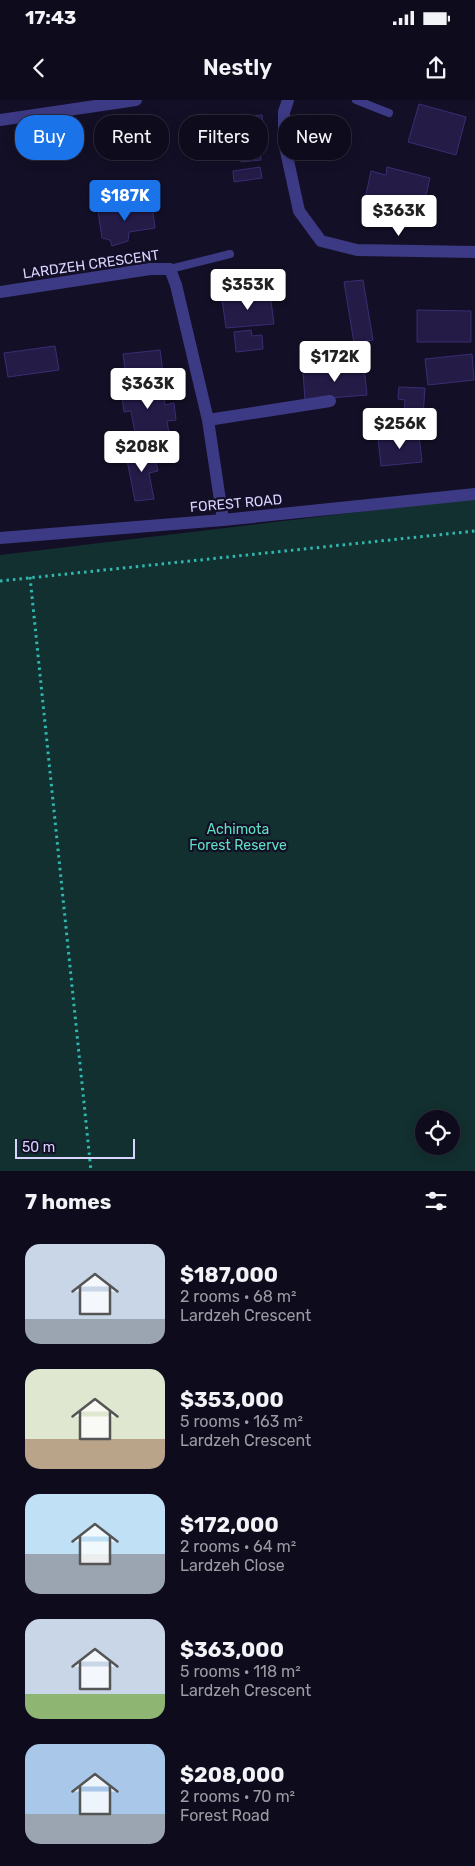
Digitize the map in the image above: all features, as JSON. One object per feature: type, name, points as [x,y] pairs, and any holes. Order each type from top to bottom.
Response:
[{"type":"street","points":[[0,120],[136,100]]},
{"type":"street","points":[[288,100],[284,112],[284,142],[299,210],[321,241],[357,250],[475,252]]},
{"type":"street","name":"LARDZEH CRESCENT","points":[[0,292],[150,269],[170,269],[176,285],[208,420],[223,520]]},
{"type":"street","points":[[208,420],[330,401]]},
{"type":"street","name":"FOREST ROAD","points":[[0,538],[223,520],[475,494]]},
{"type":"lane","points":[[356,100],[389,113]]},
{"type":"lane","points":[[170,269],[230,254]]},
{"type":"path","points":[[0,581],[475,530]]},
{"type":"path","points":[[30,577],[91,1171]]},
{"type":"green space","name":"Achimota Forest Reserve","points":[[475,498],[475,1171],[0,1171],[0,555]]},
{"type":"building","points":[[419,104],[466,117],[456,155],[408,142]]},
{"type":"building","points":[[241,160],[261,160],[241,162]]},
{"type":"building","points":[[260,167],[262,178],[234,182],[233,171]]},
{"type":"building","points":[[387,167],[430,178],[421,217],[364,204],[371,171],[386,175]]},
{"type":"building","points":[[152,204],[155,228],[129,232],[128,241],[112,246],[110,240],[102,238],[98,211]]},
{"type":"building","points":[[363,280],[373,340],[354,343],[344,282]]},
{"type":"building","points":[[270,293],[274,324],[226,328],[222,299]]},
{"type":"building","points":[[417,310],[471,311],[471,342],[417,342]]},
{"type":"building","points":[[251,330],[252,336],[262,335],[263,349],[236,352],[234,332]]},
{"type":"building","points":[[55,346],[59,370],[8,377],[4,353]]},
{"type":"building","points":[[160,350],[163,373],[126,376],[123,354]]},
{"type":"building","points":[[472,354],[474,380],[428,385],[425,359]]},
{"type":"building","points":[[364,366],[367,395],[305,400],[303,372]]},
{"type":"building","points":[[161,383],[165,405],[174,403],[176,420],[167,421],[169,433],[136,438],[131,411],[124,412],[121,390]]},
{"type":"building","points":[[399,387],[425,388],[423,416],[404,415],[405,400],[398,399]]},
{"type":"building","points":[[419,434],[422,462],[381,466],[378,438]]},
{"type":"building","points":[[153,448],[158,471],[149,473],[154,499],[135,501],[126,455]]}]
